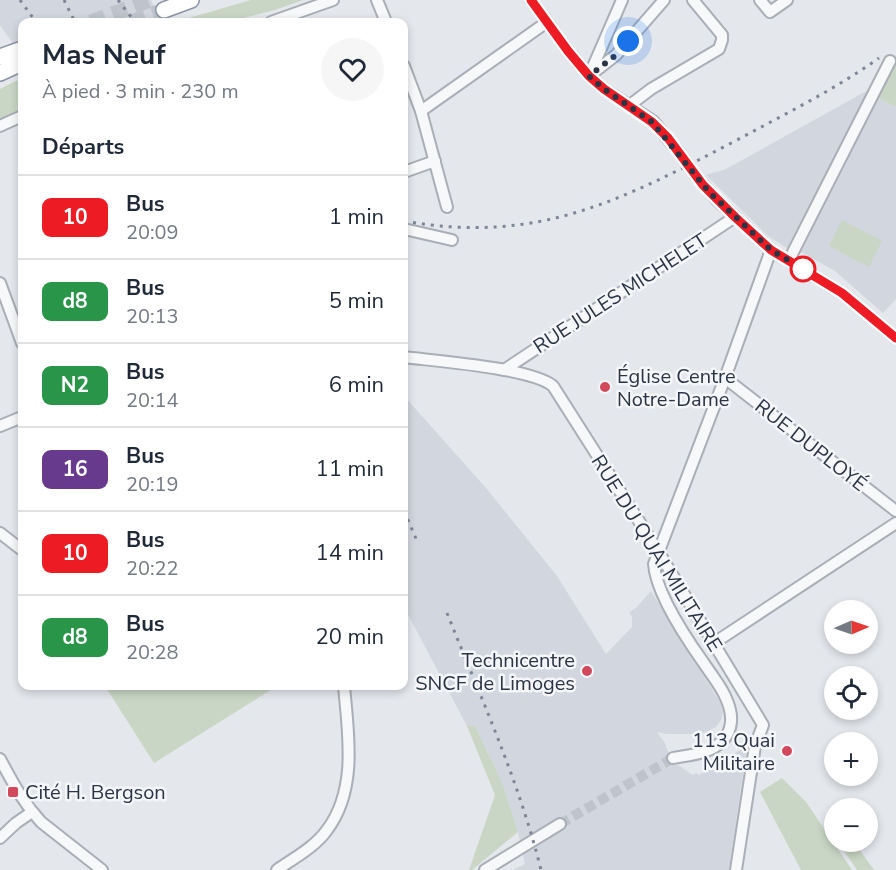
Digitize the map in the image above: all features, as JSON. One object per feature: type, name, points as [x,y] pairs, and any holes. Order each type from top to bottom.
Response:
[{"type":"highway","points":[[164,10],[191,0]]},
{"type":"highway","points":[[0,57],[18,56]]},
{"type":"highway","points":[[0,73],[18,59]]},
{"type":"street","points":[[288,18],[333,0]]},
{"type":"street","points":[[377,0],[384,18]]},
{"type":"street","points":[[531,0],[589,76],[652,122],[678,151],[709,192],[735,217],[771,250],[842,293],[896,338]]},
{"type":"street","points":[[589,76],[622,0]]},
{"type":"street","points":[[589,76],[616,55],[664,0]]},
{"type":"street","points":[[630,105],[651,89],[719,49],[722,34],[693,0]]},
{"type":"street","points":[[760,0],[770,12],[787,0]]},
{"type":"street","points":[[421,111],[547,22]]},
{"type":"street","points":[[789,260],[890,61]]},
{"type":"street","points":[[408,77],[421,111],[447,207]]},
{"type":"street","points":[[0,126],[18,118]]},
{"type":"street","points":[[408,171],[435,161]]},
{"type":"street","name":"RUE JULES MICHELET","points":[[504,370],[735,217]]},
{"type":"street","points":[[408,231],[452,240]]},
{"type":"street","points":[[673,758],[708,751],[715,747],[728,735],[732,720],[728,702],[721,688],[699,657],[660,590],[654,564],[771,250]]},
{"type":"street","points":[[0,282],[18,332]]},
{"type":"street","name":"RUE DU QUAI MILITAIRE","points":[[408,358],[504,370],[546,380],[553,386],[658,551],[763,725],[755,746],[736,870]]},
{"type":"street","name":"RUE DUPLOYÉ","points":[[725,378],[896,511]]},
{"type":"street","points":[[0,426],[18,419]]},
{"type":"street","points":[[714,643],[896,523]]},
{"type":"street","points":[[0,533],[18,547]]},
{"type":"street","points":[[277,870],[310,847],[323,834],[341,807],[348,779],[344,690]]},
{"type":"street","points":[[0,759],[24,803],[32,812],[102,870]]},
{"type":"street","points":[[0,838],[32,812]]},
{"type":"street","points":[[485,870],[560,824]]},
{"type":"shaded area","points":[[0,0],[151,0],[159,18],[18,18],[18,51],[0,25]]},
{"type":"shaded area","points":[[870,89],[787,248],[768,236],[706,175],[726,169]]},
{"type":"shaded area","points":[[879,98],[896,107],[896,299],[883,313],[835,271],[801,252]]},
{"type":"shaded area","points":[[408,400],[486,488],[557,576],[606,654],[632,627],[632,617],[629,612],[636,608],[651,591],[720,702],[723,712],[716,727],[708,731],[698,734],[657,732],[665,743],[672,764],[678,765],[693,775],[696,773],[699,775],[747,746],[729,870],[513,870],[525,864],[518,832],[502,782],[475,726],[467,726],[408,615]]},
{"type":"green space","points":[[251,0],[303,0],[244,18],[189,18]]},
{"type":"green space","points":[[896,56],[896,107],[879,98]]},
{"type":"green space","points":[[18,80],[18,113],[0,121],[0,89]]},
{"type":"green space","points":[[842,220],[882,241],[869,267],[829,246]]},
{"type":"green space","points":[[108,690],[271,690],[154,763]]},
{"type":"green space","points":[[467,726],[475,726],[502,782],[518,832],[472,870],[469,870],[495,795]]},
{"type":"green space","points":[[782,778],[806,802],[824,829],[824,852],[840,852],[852,870],[801,870],[760,792]]},
{"type":"green space","points":[[845,852],[861,852],[874,870],[857,870]]},
{"type":"tunnel","points":[[102,18],[150,0]]},
{"type":"tunnel","points":[[142,18],[164,10]]},
{"type":"tunnel","points":[[560,824],[673,758]]},
{"type":"railway","points":[[20,0],[33,18]]},
{"type":"railway","points":[[64,0],[73,18]]},
{"type":"railway","points":[[118,0],[132,18]]},
{"type":"railway","points":[[408,222],[452,227],[496,227],[538,222],[578,212],[616,198],[695,162],[845,81],[879,58]]},
{"type":"railway","points":[[408,520],[418,543]]},
{"type":"railway","points":[[447,613],[511,772],[541,870]]},
{"type":"bus line","name":"10","points":[[531,0],[589,76],[659,128],[703,185],[735,217],[771,250],[842,293],[896,338]]},
{"type":"place","name":"Église Centre Notre-Dame","points":[[605,387]]},
{"type":"place","name":"Technicentre SNCF de Limoges","points":[[587,671]]},
{"type":"place","name":"113 Quai Militaire","points":[[787,751]]},
{"type":"place","name":"Cité H. Bergson","points":[[13,792]]},
{"type":"route","points":[[628,41],[616,55],[589,76],[659,128],[709,192],[771,250],[803,269]]}]
